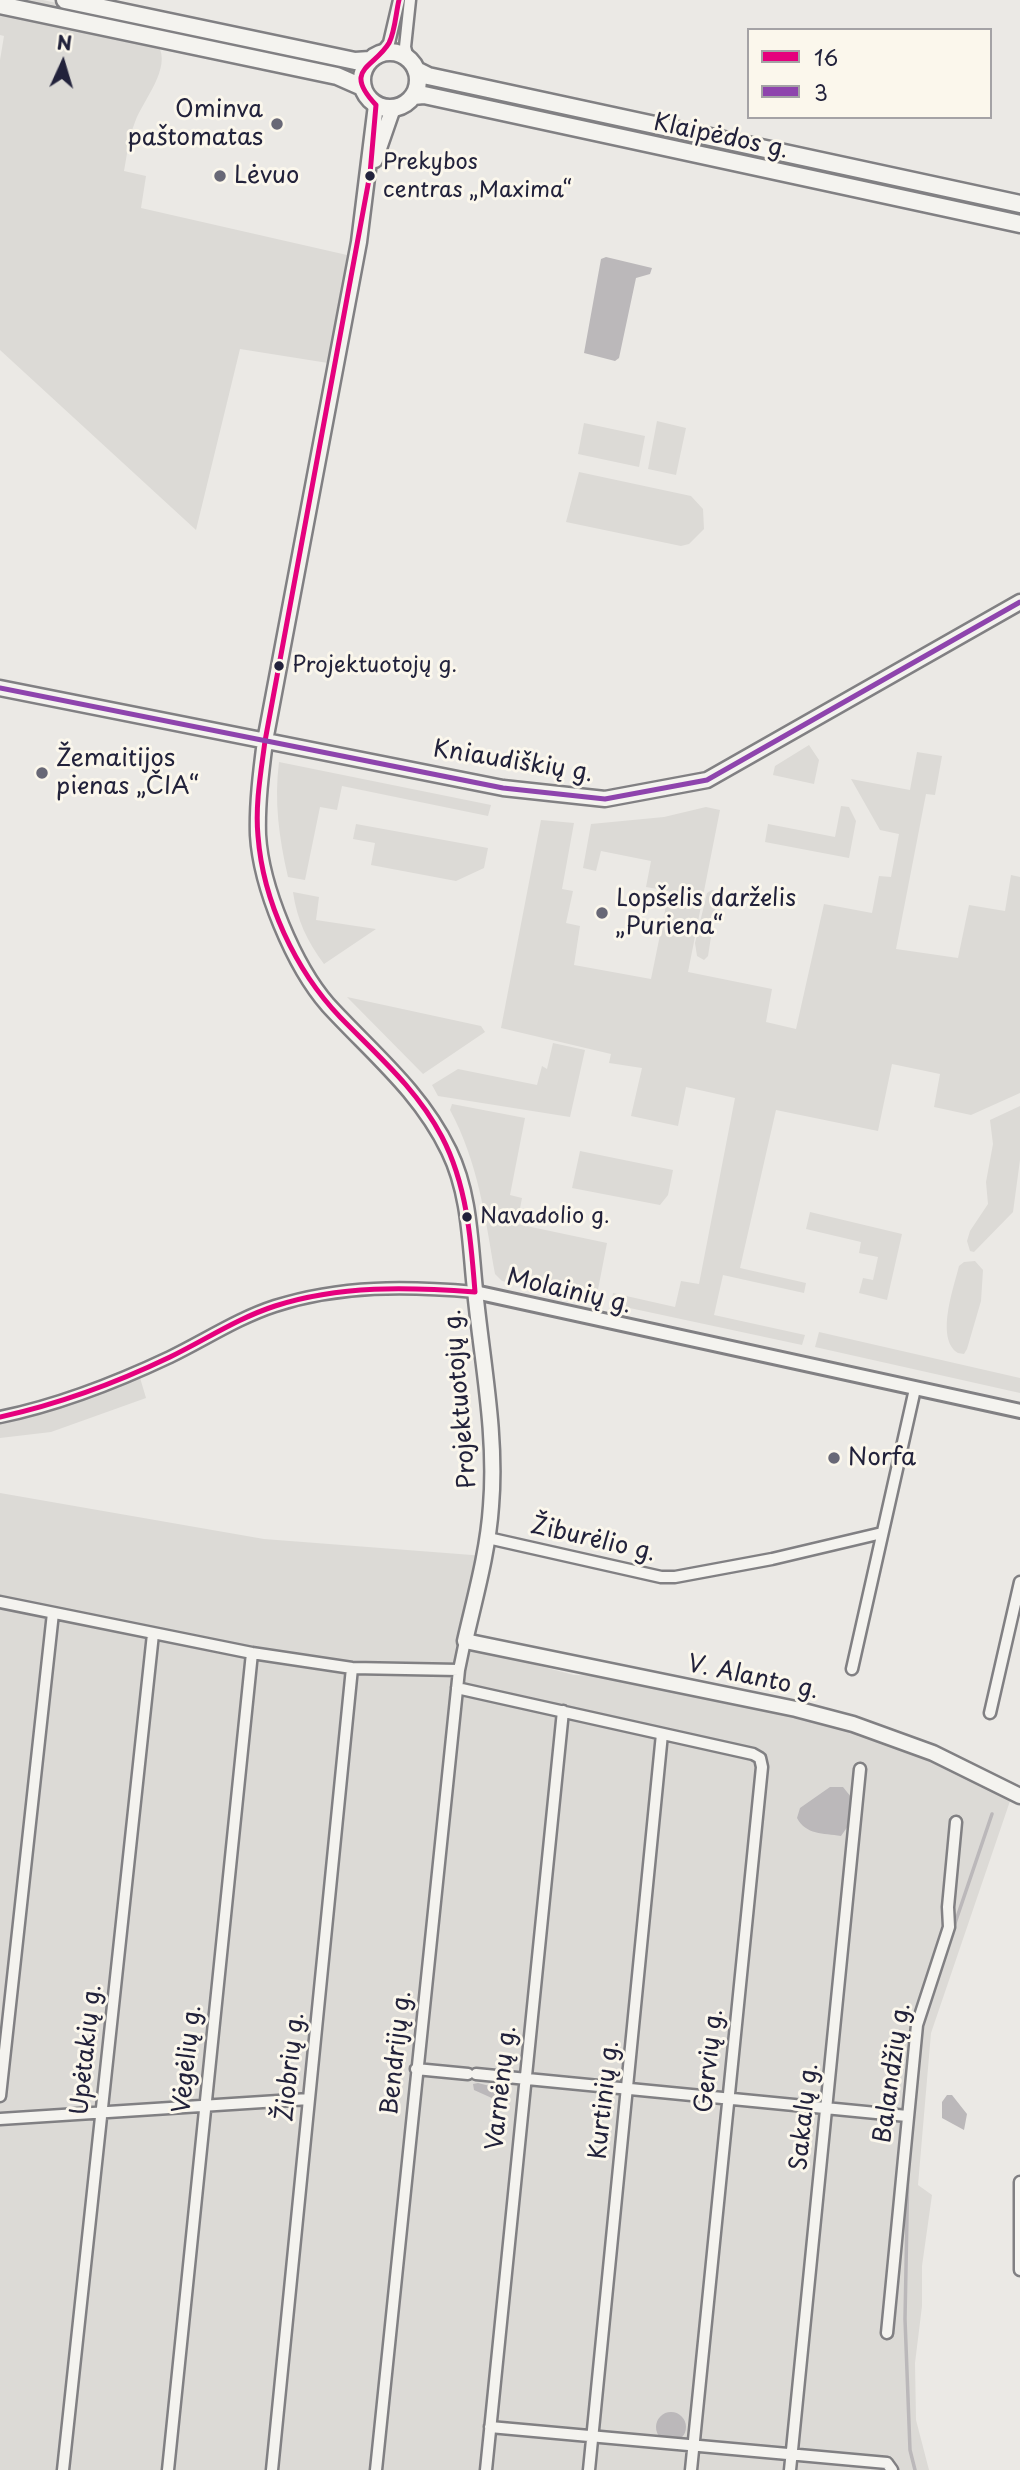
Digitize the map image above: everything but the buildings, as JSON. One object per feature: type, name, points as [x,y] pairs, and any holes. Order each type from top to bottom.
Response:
[{"type":"highway","name":"Klaipėdos g.","points":[[65,0],[355,61],[393,52],[428,76],[1020,204]]},
{"type":"highway","points":[[0,5],[337,76],[362,87],[376,105],[393,108],[404,104],[413,96],[418,81],[412,64]]},
{"type":"highway","points":[[362,87],[362,75],[376,56]]},
{"type":"highway","name":"Klaipėdos g.","points":[[413,96],[424,95],[1020,224]]},
{"type":"main road","name":"Projektuotojų g.","points":[[376,105],[370,174],[265,741],[258,838],[270,887],[292,948],[309,979],[326,1002],[402,1079],[433,1119],[463,1188],[492,1462],[488,1538],[465,1641]]},
{"type":"main road","name":"Projektuotojų g.","points":[[370,174],[393,108]]},
{"type":"main road","name":"Kniaudiškių g.","points":[[0,688],[544,794],[584,799],[624,797],[707,780],[1020,602]]},
{"type":"main road","name":"V. Alanto g.","points":[[465,1641],[796,1709],[853,1724],[933,1753],[1020,1796]]},
{"type":"street","points":[[376,56],[389,43],[399,0]]},
{"type":"street","points":[[410,0],[405,47],[412,64]]},
{"type":"street","name":"Molainių g.","points":[[0,1417],[68,1399],[169,1357],[243,1318],[296,1300],[381,1287],[475,1292],[1020,1411]]},
{"type":"street","points":[[852,1669],[915,1388]]},
{"type":"street","name":"Žiburėlio g.","points":[[488,1538],[661,1577],[772,1559],[882,1533]]},
{"type":"street","points":[[990,1713],[1020,1582]]},
{"type":"street","points":[[0,1602],[252,1654],[352,1668],[459,1670]]},
{"type":"street","points":[[0,2096],[53,1612]]},
{"type":"street","name":"Upėtakių g.","points":[[63,2470],[153,1634]]},
{"type":"street","name":"Bendrijų g.","points":[[376,2470],[416,2069],[459,1670],[465,1641]]},
{"type":"street","name":"Vėgėlių g.","points":[[168,2470],[252,1654]]},
{"type":"street","name":"Žiobrių g.","points":[[272,2470],[352,1668]]},
{"type":"street","name":"Gervių g.","points":[[457,1688],[753,1754],[760,1758],[762,1767],[691,2470]]},
{"type":"street","name":"Varnėnų g.","points":[[486,2470],[563,1711]]},
{"type":"street","name":"Kurtinių g.","points":[[589,2470],[662,1734]]},
{"type":"street","name":"Sakalų g.","points":[[790,2470],[860,1769]]},
{"type":"street","name":"Balandžių g.","points":[[887,2333],[917,2025],[949,1927],[948,1907],[957,1822]]},
{"type":"street","points":[[416,2069],[907,2116]]},
{"type":"street","points":[[0,2119],[309,2099]]},
{"type":"street","points":[[1020,2182],[1020,2270]]},
{"type":"street","points":[[490,2427],[887,2463],[892,2469]]},
{"type":"shaded area","points":[[1,0],[43,0],[336,64],[334,71]]},
{"type":"shaded area","points":[[0,11],[158,45],[161,54],[159,74],[133,128],[124,171],[146,176],[141,208],[347,255],[328,363],[240,349],[196,530],[0,350],[0,60],[4,36],[0,35]]},
{"type":"shaded area","points":[[445,88],[885,181],[882,188],[444,94]]},
{"type":"shaded area","points":[[889,182],[1020,210],[1020,213],[885,189]]},
{"type":"shaded area","points":[[606,257],[652,268],[650,274],[636,278],[619,358],[615,361],[584,353],[601,259]]},
{"type":"shaded area","points":[[657,421],[686,428],[676,475],[648,469]]},
{"type":"shaded area","points":[[584,423],[645,436],[639,467],[578,454]]},
{"type":"shaded area","points":[[579,472],[691,496],[703,509],[704,529],[689,544],[681,546],[566,522]]},
{"type":"shaded area","points":[[809,745],[819,760],[814,784],[773,775],[775,766]]},
{"type":"shaded area","points":[[917,752],[942,756],[935,795],[926,794],[896,949],[958,958],[969,905],[1005,911],[1011,875],[1020,877],[1020,1093],[971,1115],[934,1107],[940,1074],[892,1064],[878,1131],[776,1110],[740,1268],[806,1283],[804,1293],[723,1275],[714,1315],[805,1335],[802,1345],[611,1304],[613,1293],[675,1307],[681,1281],[699,1284],[735,1098],[686,1087],[678,1126],[631,1116],[642,1068],[609,1063],[611,1054],[501,1028],[541,820],[574,823],[562,889],[573,891],[566,923],[580,926],[574,965],[651,979],[669,891],[646,887],[651,861],[601,851],[596,871],[583,868],[591,824],[664,817],[706,807],[720,810],[688,972],[772,989],[766,1022],[796,1029],[824,904],[872,913],[879,876],[891,877],[899,834],[880,830],[851,779],[910,790]]},
{"type":"shaded area","points":[[279,762],[491,805],[488,816],[342,786],[337,810],[320,807],[305,880],[288,877],[278,820]]},
{"type":"shaded area","points":[[841,806],[849,807],[856,821],[849,858],[765,842],[768,824],[835,837]]},
{"type":"shaded area","points":[[356,824],[488,848],[484,868],[456,881],[371,865],[375,843],[353,839]]},
{"type":"shaded area","points":[[712,890],[718,892],[708,956],[704,960],[697,956],[695,943],[707,893]]},
{"type":"shaded area","points":[[293,892],[319,897],[316,920],[376,929],[324,964],[304,930]]},
{"type":"shaded area","points":[[347,997],[481,1026],[485,1032],[423,1074]]},
{"type":"shaded area","points":[[553,1043],[585,1050],[570,1117],[438,1096],[432,1085],[458,1069],[537,1085],[542,1066],[547,1069]]},
{"type":"shaded area","points":[[452,1104],[525,1118],[510,1195],[522,1198],[517,1224],[607,1243],[596,1300],[502,1281],[495,1274],[474,1169],[450,1110]]},
{"type":"shaded area","points":[[1020,1106],[1020,1160],[1013,1212],[974,1252],[970,1251],[967,1241],[970,1231],[988,1204],[986,1182],[993,1144],[990,1120]]},
{"type":"shaded area","points":[[580,1151],[673,1170],[668,1195],[660,1205],[572,1188]]},
{"type":"shaded area","points":[[810,1212],[902,1234],[887,1300],[859,1293],[863,1278],[873,1280],[878,1257],[859,1253],[861,1242],[806,1229]]},
{"type":"shaded area","points":[[975,1261],[983,1270],[981,1301],[964,1354],[958,1353],[951,1346],[947,1325],[948,1312],[959,1266],[964,1262]]},
{"type":"shaded area","points":[[819,1332],[1020,1378],[1020,1393],[815,1347]]},
{"type":"shaded area","points":[[138,1371],[146,1398],[51,1432],[0,1438],[0,1417]]},
{"type":"shaded area","points":[[0,1493],[264,1539],[485,1556],[463,1652],[483,1651],[574,1675],[605,1676],[814,1720],[916,1752],[964,1774],[1010,1801],[931,2033],[918,2185],[932,2195],[922,2266],[922,2306],[915,2363],[916,2420],[929,2470],[0,2470]]},
{"type":"shaded area","points":[[830,1787],[843,1787],[851,1797],[848,1826],[841,1836],[805,1828],[797,1818],[800,1808]]},
{"type":"shaded area","points":[[473,2084],[502,2089],[506,2093],[504,2100],[494,2099],[474,2090]]},
{"type":"shaded area","points":[[947,2095],[952,2095],[967,2114],[964,2130],[942,2118],[942,2102]]},
{"type":"shaded area","points":[[671,2412],[677,2413],[685,2421],[685,2433],[677,2441],[671,2442],[665,2441],[657,2433],[656,2427],[657,2421],[665,2413]]},
{"type":"waterway","points":[[949,1941],[992,1814]]},
{"type":"waterway","points":[[915,2470],[910,2450],[905,2319],[908,2165],[922,2021]]},
{"type":"transit line","name":"16","points":[[0,1417],[44,1406],[129,1376],[248,1317],[300,1299],[374,1289],[475,1292],[462,1193],[442,1137],[421,1103],[340,1017],[309,978],[274,909],[261,861],[257,824],[265,741],[370,174],[376,105],[366,93],[361,76],[389,43],[399,0]]},
{"type":"transit line","name":"3","points":[[0,688],[503,788],[605,799],[707,780],[1020,602]]},
{"type":"place","name":"Ominva paštomatas","points":[[277,124]]},
{"type":"place","name":"Lėvuo","points":[[220,176]]},
{"type":"place","name":"Prekybos centras „Maxima“","points":[[370,176]]},
{"type":"place","name":"Projektuotojų g.","points":[[279,666]]},
{"type":"place","name":"Žemaitijos pienas „ČIA“","points":[[42,773]]},
{"type":"place","name":"Lopšelis darželis „Puriena“","points":[[602,913]]},
{"type":"place","name":"Navadolio g.","points":[[467,1217]]},
{"type":"place","name":"Norfa","points":[[834,1458]]}]
